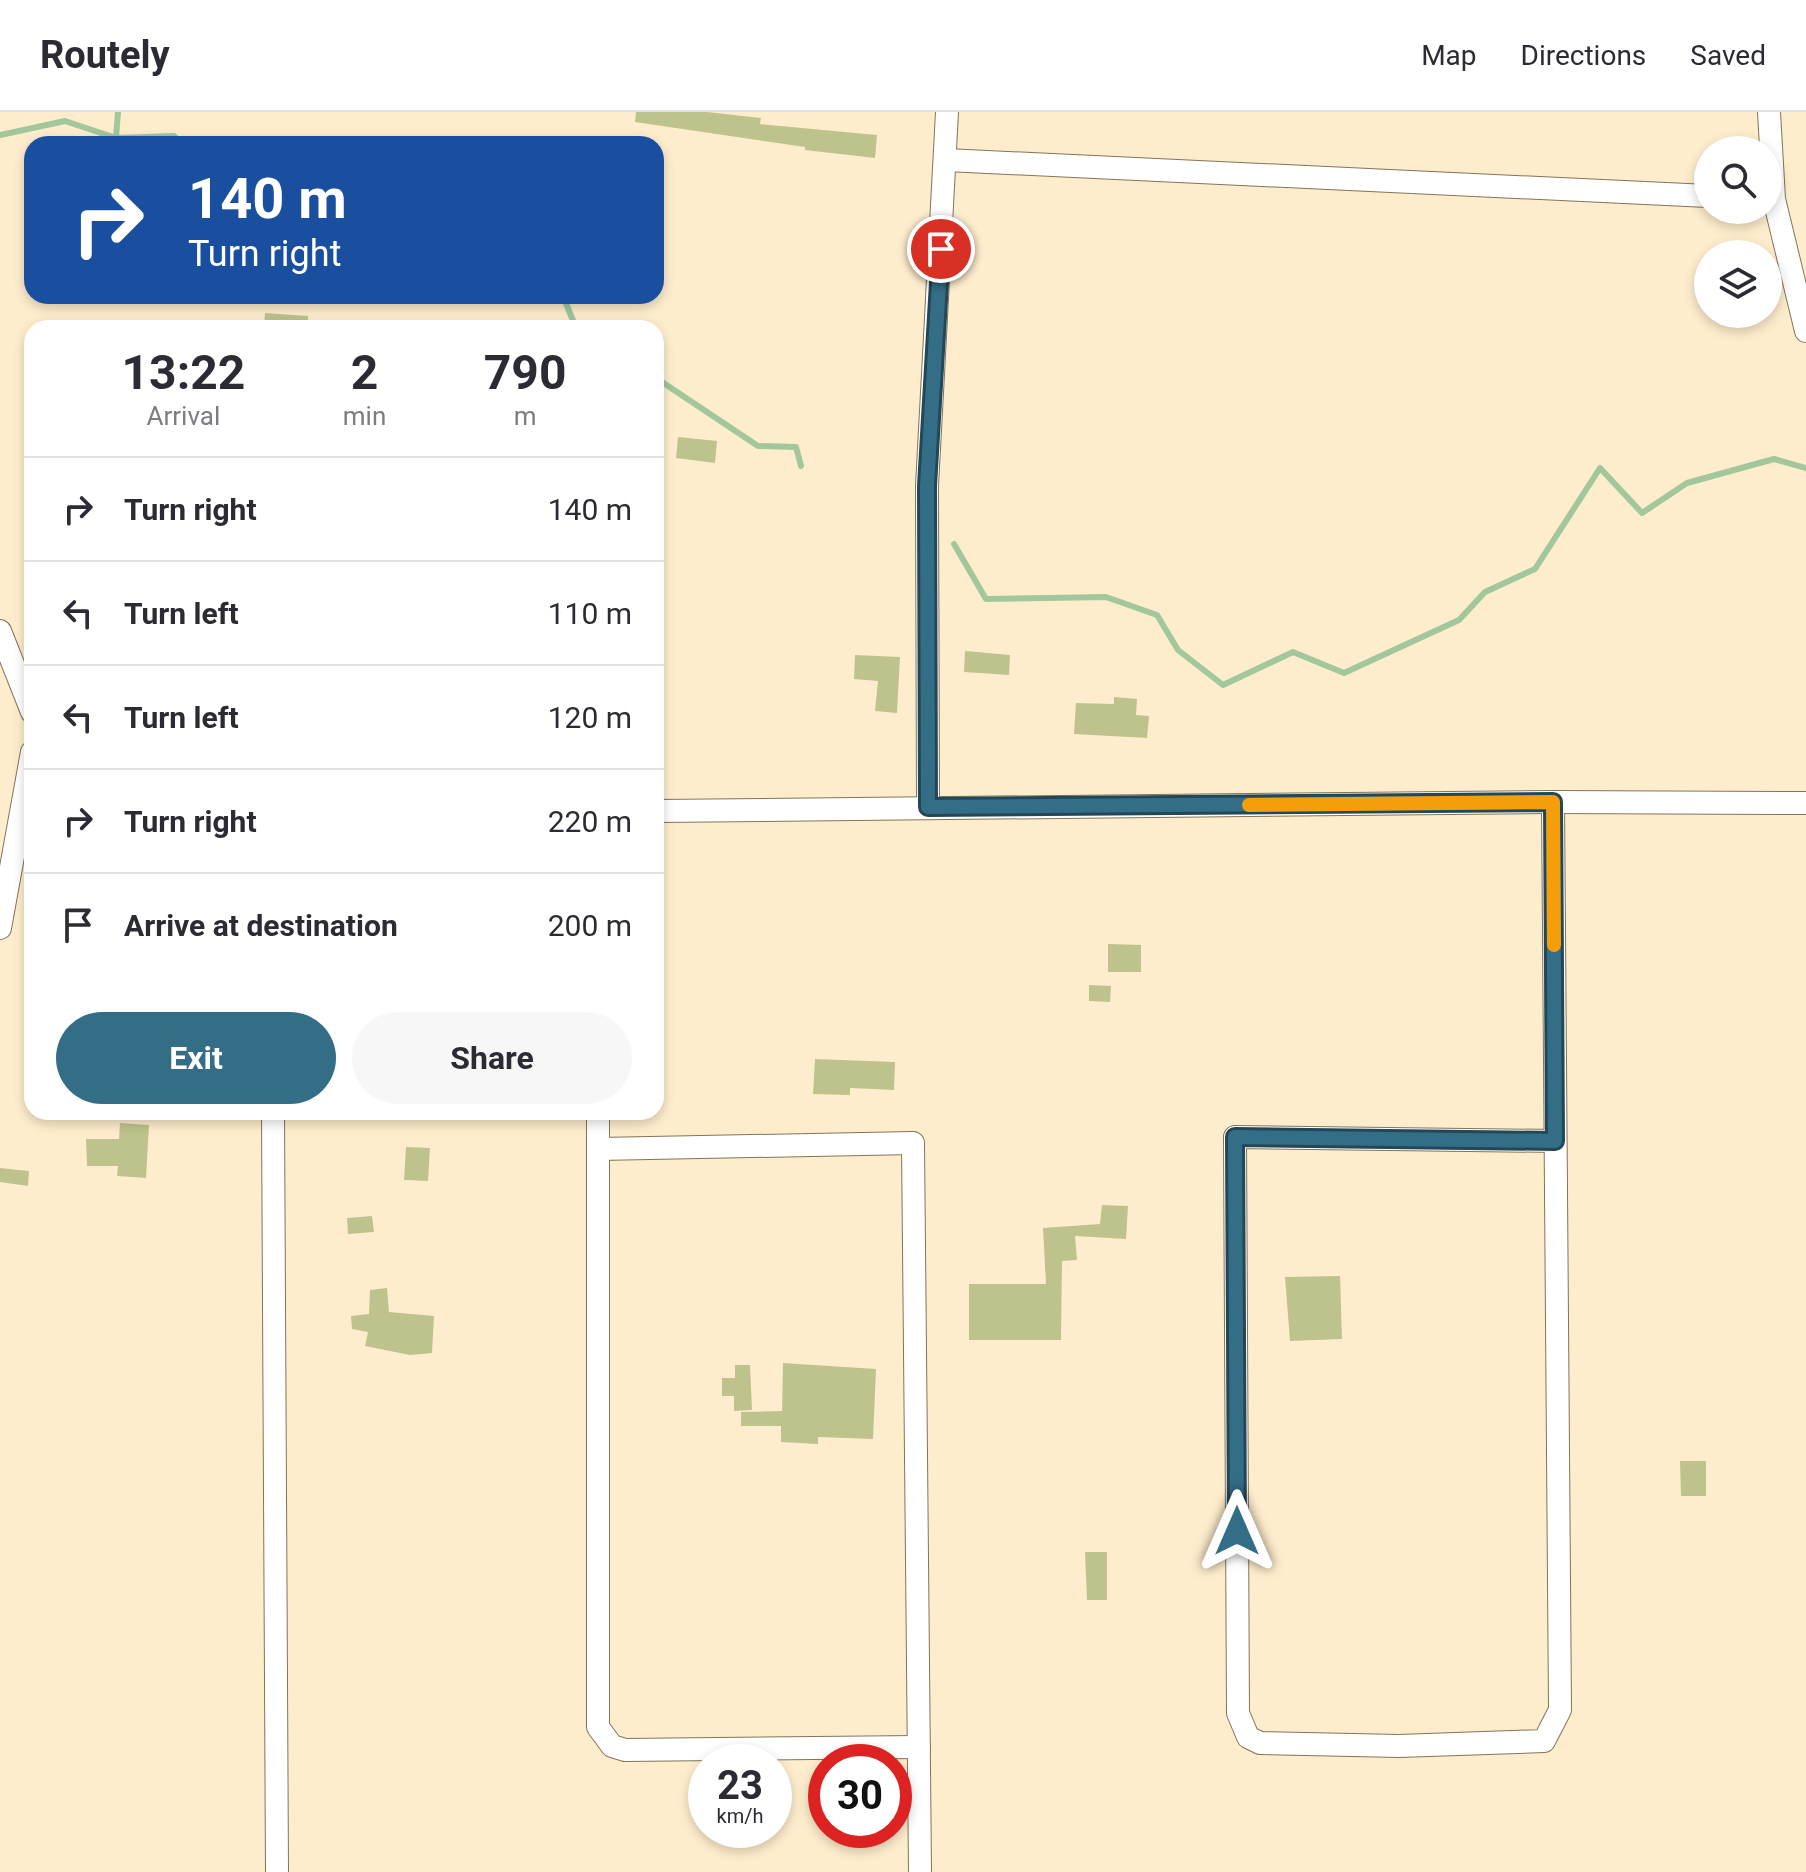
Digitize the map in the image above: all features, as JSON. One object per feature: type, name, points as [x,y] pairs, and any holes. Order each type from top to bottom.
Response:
[{"type":"street","points":[[928,807],[927,486],[947,112]]},
{"type":"street","points":[[1769,112],[1770,136]]},
{"type":"street","points":[[946,160],[1694,195]]},
{"type":"street","points":[[1778,224],[1806,331]]},
{"type":"street","points":[[0,631],[24,692]]},
{"type":"street","points":[[0,928],[24,796]]},
{"type":"street","points":[[1553,802],[1560,1710],[1556,1723],[1544,1741],[1399,1746],[1260,1743],[1248,1737],[1238,1713],[1235,1137],[1555,1141]]},
{"type":"street","points":[[664,811],[1553,802],[1806,803]]},
{"type":"street","points":[[273,1120],[277,1872]]},
{"type":"street","points":[[598,1120],[598,1727],[602,1737],[625,1750],[919,1747]]},
{"type":"street","points":[[599,1149],[913,1143],[920,1872]]},
{"type":"building","points":[[636,112],[707,112],[761,118],[760,124],[877,135],[875,158],[805,150],[805,147],[635,122]]},
{"type":"building","points":[[265,313],[308,316],[308,320],[265,320]]},
{"type":"building","points":[[678,437],[717,441],[715,463],[676,458]]},
{"type":"building","points":[[965,651],[1010,655],[1009,675],[964,672]]},
{"type":"building","points":[[855,655],[900,657],[897,713],[875,711],[878,681],[854,679]]},
{"type":"building","points":[[1114,697],[1137,699],[1136,715],[1149,716],[1147,738],[1074,734],[1076,703],[1114,704]]},
{"type":"building","points":[[1108,944],[1141,945],[1141,972],[1108,972]]},
{"type":"building","points":[[1089,985],[1111,986],[1110,1002],[1089,1001]]},
{"type":"building","points":[[815,1059],[895,1062],[894,1090],[850,1088],[850,1095],[813,1094]]},
{"type":"building","points":[[120,1123],[149,1125],[146,1178],[117,1176],[118,1166],[87,1166],[86,1139],[119,1139]]},
{"type":"building","points":[[406,1147],[430,1148],[428,1181],[404,1180]]},
{"type":"building","points":[[0,1168],[29,1171],[28,1186],[0,1182]]},
{"type":"building","points":[[1102,1205],[1128,1206],[1126,1239],[1075,1236],[1077,1260],[1062,1261],[1061,1340],[969,1340],[969,1284],[1046,1284],[1043,1228],[1100,1224]]},
{"type":"building","points":[[372,1216],[374,1232],[348,1234],[347,1218]]},
{"type":"building","points":[[1340,1276],[1342,1339],[1290,1341],[1285,1277]]},
{"type":"building","points":[[387,1288],[389,1312],[434,1316],[432,1353],[410,1355],[365,1346],[368,1332],[352,1329],[351,1316],[369,1314],[370,1290]]},
{"type":"building","points":[[783,1363],[876,1369],[873,1439],[818,1437],[818,1444],[781,1442],[781,1426],[741,1426],[741,1412],[782,1411]]},
{"type":"building","points":[[735,1365],[750,1365],[752,1410],[734,1411],[734,1396],[722,1396],[722,1378],[735,1378]]},
{"type":"building","points":[[1680,1461],[1706,1461],[1706,1496],[1681,1496]]},
{"type":"building","points":[[1085,1552],[1107,1552],[1107,1600],[1087,1600]]},
{"type":"waterway","points":[[116,136],[118,112]]},
{"type":"waterway","points":[[0,135],[65,121],[110,136]]},
{"type":"waterway","points":[[566,304],[573,320]]},
{"type":"waterway","points":[[664,383],[758,446],[796,447],[801,466]]},
{"type":"waterway","points":[[954,544],[986,599],[1106,597],[1157,615],[1178,650],[1223,685],[1293,652],[1344,673],[1459,620],[1485,592],[1535,569],[1600,468],[1642,513],[1687,483],[1774,459],[1806,468]]},
{"type":"slow traffic","points":[[1249,805],[1553,802],[1554,945]]},
{"type":"route","points":[[941,249],[927,486],[928,807],[1553,802],[1555,1141],[1235,1137],[1237,1531]]}]
